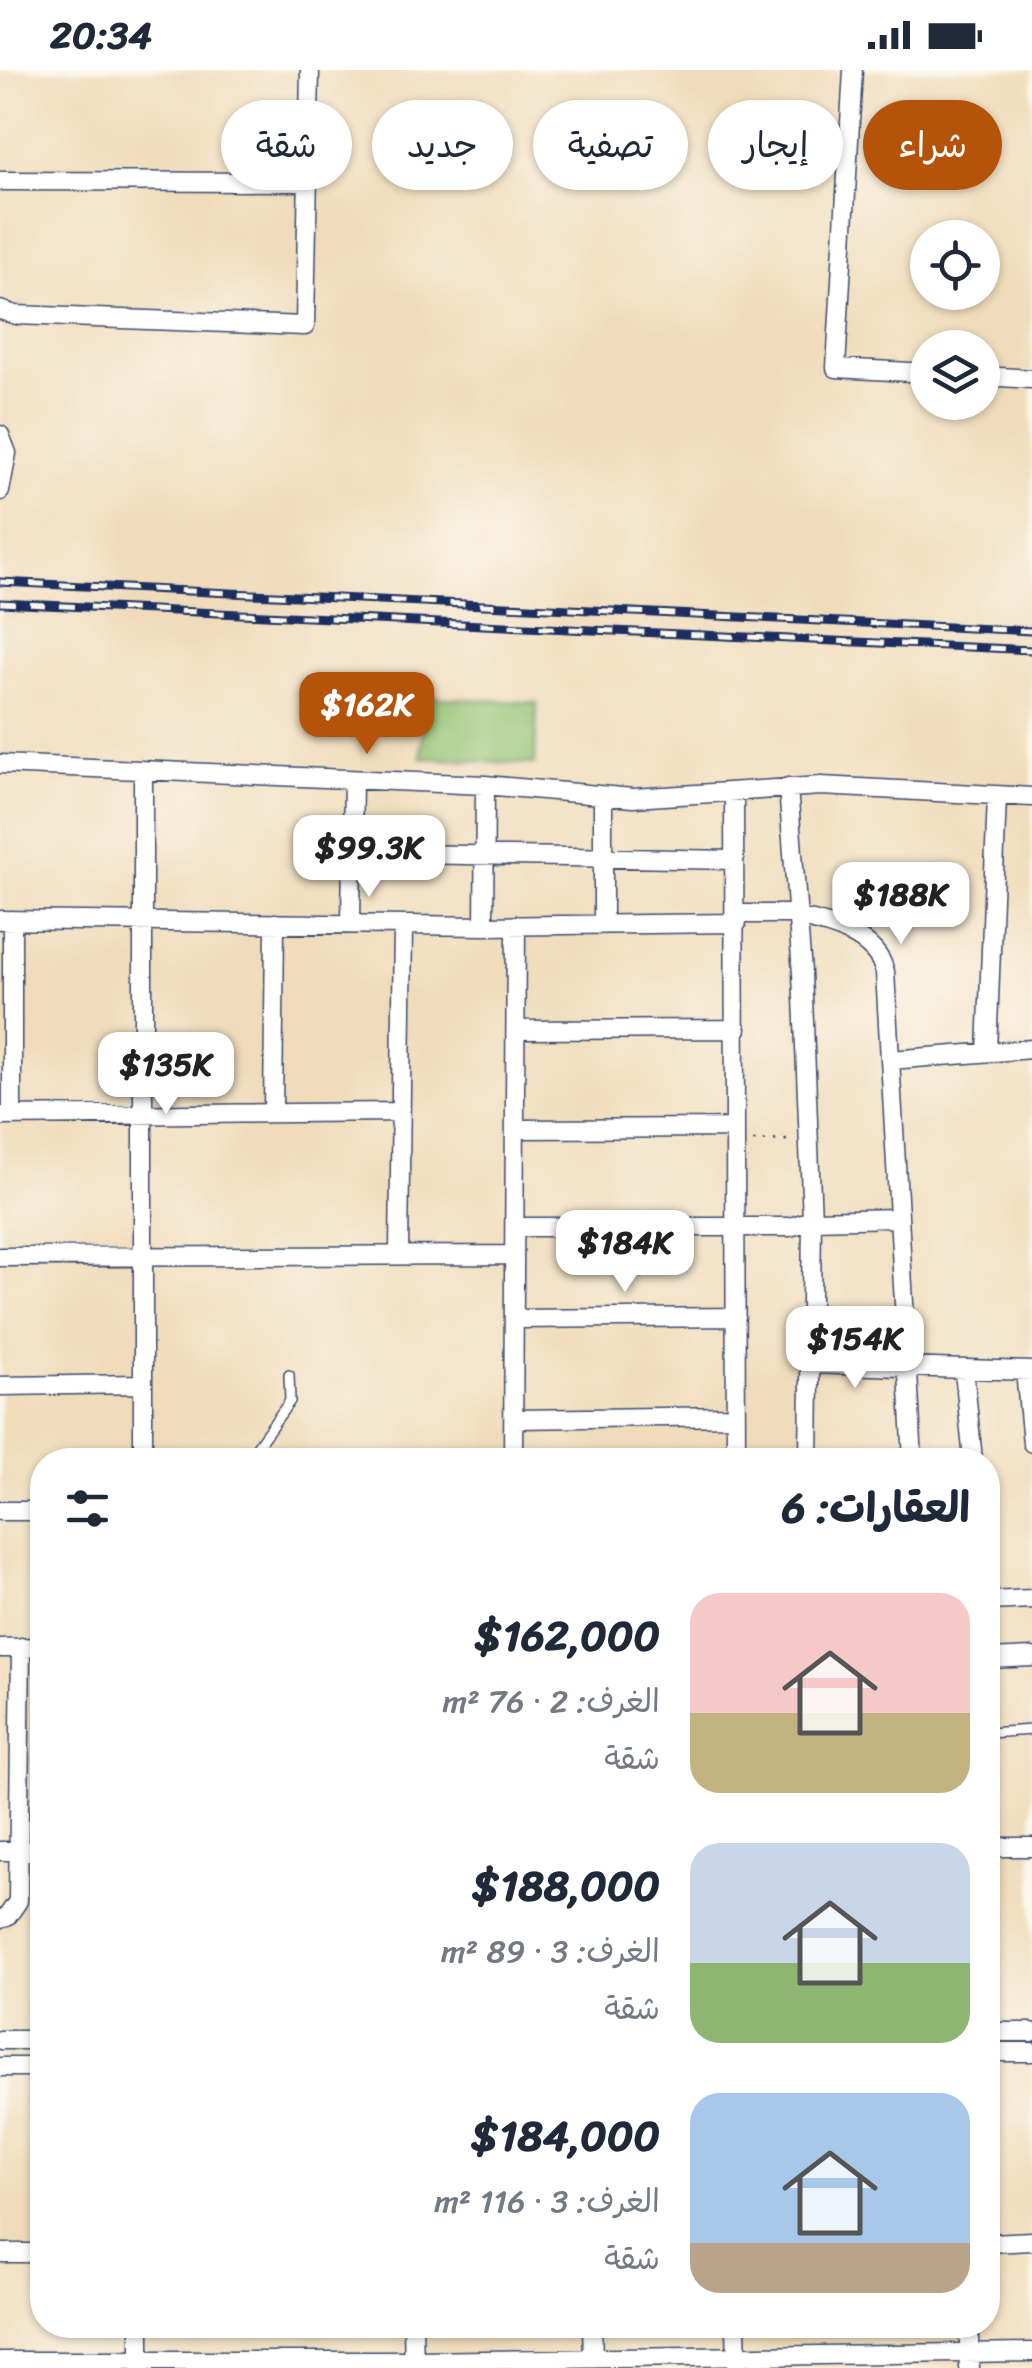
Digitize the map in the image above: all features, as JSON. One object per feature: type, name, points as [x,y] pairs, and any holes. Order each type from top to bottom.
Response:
[{"type":"street","points":[[309,100],[310,70]]},
{"type":"street","points":[[853,70],[836,368],[910,372]]},
{"type":"street","points":[[0,181],[221,182]]},
{"type":"street","points":[[0,310],[16,315],[304,326],[306,190]]},
{"type":"street","points":[[1000,377],[1032,379]]},
{"type":"street","points":[[0,435],[7,453],[0,491]]},
{"type":"street","points":[[0,764],[484,786],[604,796],[734,793],[788,787],[1032,798]]},
{"type":"street","points":[[143,773],[143,1448]]},
{"type":"street","points":[[351,923],[353,780]]},
{"type":"street","points":[[484,786],[484,926]]},
{"type":"street","points":[[788,787],[811,1139],[809,1448]]},
{"type":"street","points":[[734,793],[736,1448]]},
{"type":"street","points":[[604,796],[604,924]]},
{"type":"street","points":[[987,1052],[997,796]]},
{"type":"street","points":[[352,853],[734,860]]},
{"type":"street","points":[[399,1112],[6,1116],[6,920],[516,926],[799,916],[854,936],[878,956],[885,972],[904,1370],[912,1448]]},
{"type":"street","points":[[273,1113],[275,923]]},
{"type":"street","points":[[399,1252],[403,926]]},
{"type":"street","points":[[513,1448],[516,926]]},
{"type":"street","points":[[516,1030],[737,1029]]},
{"type":"street","points":[[890,1060],[1032,1049]]},
{"type":"street","points":[[515,1129],[736,1135]]},
{"type":"street","points":[[515,1227],[790,1227],[812,1220],[897,1218]]},
{"type":"street","points":[[0,1256],[399,1252],[514,1255]]},
{"type":"street","points":[[514,1320],[736,1317]]},
{"type":"street","points":[[809,1364],[1028,1371],[1032,1443]]},
{"type":"street","points":[[964,1370],[972,1448]]},
{"type":"street","points":[[0,1386],[143,1384]]},
{"type":"street","points":[[514,1419],[736,1416]]},
{"type":"street","points":[[0,1511],[30,1511]]},
{"type":"street","points":[[1000,1600],[1032,1599]]},
{"type":"street","points":[[0,1648],[30,1648]]},
{"type":"street","points":[[0,1919],[7,1917],[18,1901],[21,1648]]},
{"type":"street","points":[[1000,1658],[1032,1657]]},
{"type":"street","points":[[1000,1848],[1032,1847]]},
{"type":"street","points":[[0,1851],[30,1851]]},
{"type":"street","points":[[1000,2032],[1032,2032]]},
{"type":"street","points":[[0,2040],[30,2040]]},
{"type":"street","points":[[1000,2052],[1032,2052]]},
{"type":"street","points":[[0,2067],[30,2066]]},
{"type":"street","points":[[1000,2242],[1032,2241]]},
{"type":"street","points":[[0,2253],[30,2253]]},
{"type":"street","points":[[140,2338],[140,2364]]},
{"type":"street","points":[[413,2338],[414,2364]]},
{"type":"street","points":[[592,2338],[593,2359]]},
{"type":"street","points":[[736,2338],[737,2363]]},
{"type":"street","points":[[0,2360],[140,2364],[508,2364],[593,2359],[627,2363],[737,2363],[969,2360],[1032,2352]]},
{"type":"lane","points":[[256,1448],[290,1401],[289,1375]]},
{"type":"lane","points":[[1000,1732],[1032,1730]]},
{"type":"path","points":[[736,1135],[811,1139]]},
{"type":"green space","points":[[424,697],[537,703],[535,764],[421,758]]},
{"type":"railway","points":[[0,582],[1032,631]]},
{"type":"railway","points":[[0,603],[1032,650]]}]
